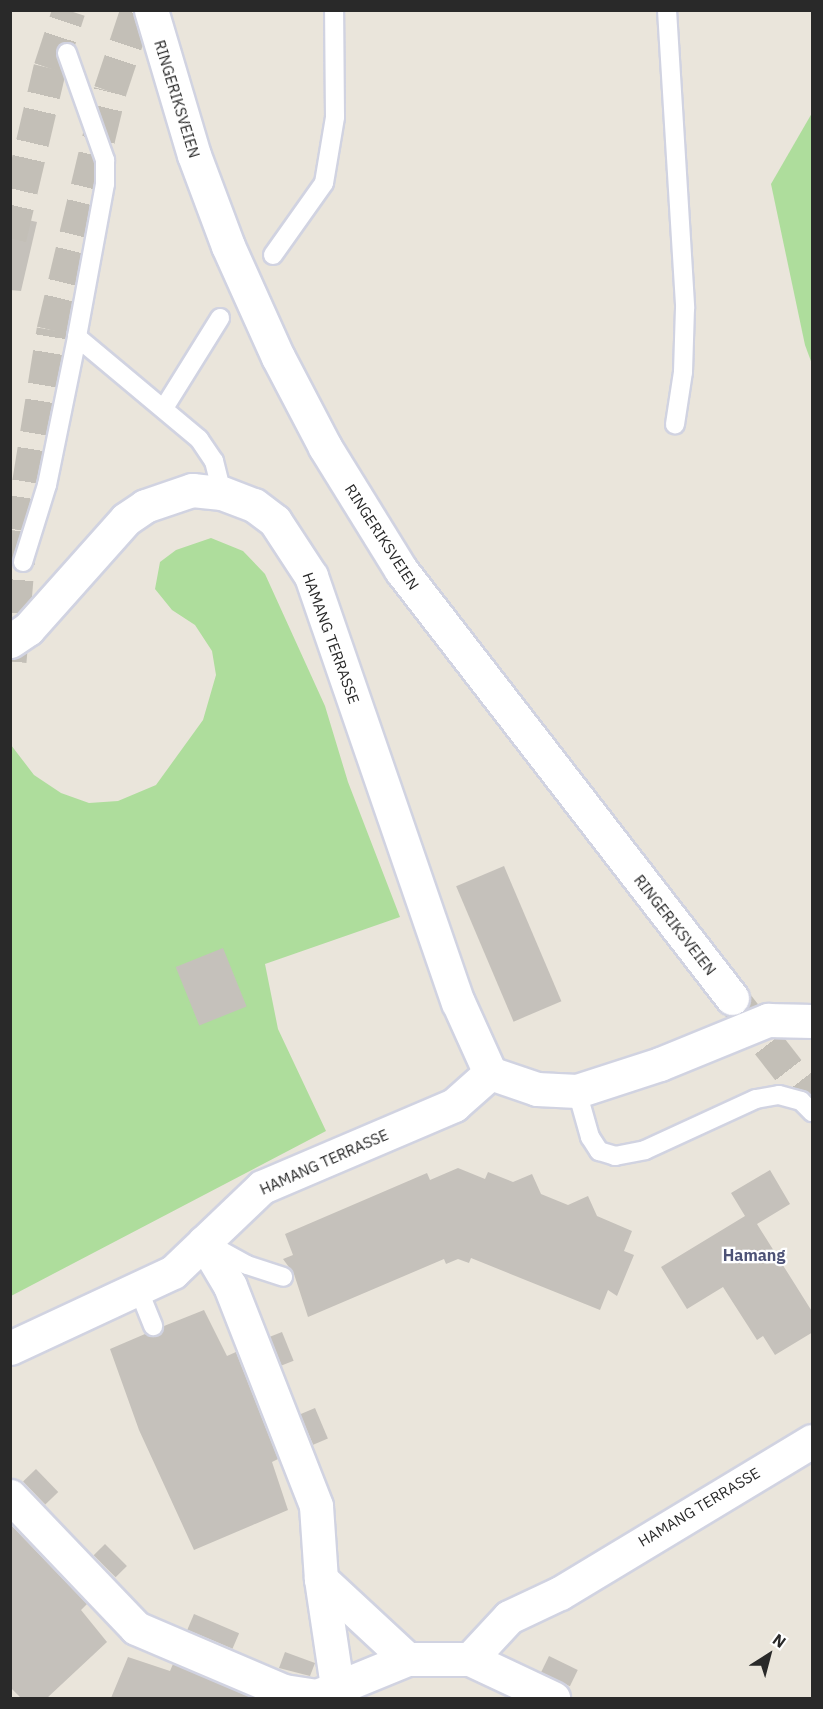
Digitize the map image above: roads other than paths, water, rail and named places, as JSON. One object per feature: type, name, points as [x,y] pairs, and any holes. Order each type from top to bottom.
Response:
[{"type":"street","name":"RINGERIKSVEIEN","points":[[151,10],[194,155],[228,246],[292,385],[331,457],[408,579],[732,998]]},
{"type":"street","name":"HAMANG TERRASSE","points":[[10,641],[28,629],[136,512],[166,496],[192,490],[222,493],[254,505],[275,521],[311,576],[458,1002],[490,1073],[454,1105],[262,1187],[173,1272],[139,1291],[10,1348]]},
{"type":"street","points":[[490,1073],[537,1089],[577,1091],[660,1064],[768,1020],[813,1021]]},
{"type":"street","points":[[204,1242],[230,1286],[316,1506],[321,1579],[337,1686]]},
{"type":"street","name":"HAMANG TERRASSE","points":[[470,1659],[509,1617],[560,1593],[586,1574],[813,1441]]},
{"type":"street","points":[[10,1496],[136,1628],[285,1691],[317,1696],[407,1659],[470,1659],[553,1698]]},
{"type":"street","points":[[321,1579],[407,1659]]},
{"type":"lane","points":[[273,255],[324,183],[335,117],[334,10]]},
{"type":"lane","points":[[667,10],[685,308],[684,372],[675,424]]},
{"type":"lane","points":[[23,562],[47,485],[105,184],[105,160],[67,53]]},
{"type":"lane","points":[[164,408],[220,318]]},
{"type":"lane","points":[[77,337],[199,439],[214,461],[222,493]]},
{"type":"lane","points":[[577,1091],[590,1137],[599,1150],[615,1156],[645,1150],[756,1099],[779,1095],[801,1101],[813,1112]]},
{"type":"lane","points":[[204,1242],[247,1265],[283,1277]]},
{"type":"lane","points":[[139,1291],[153,1326]]},
{"type":"tunnel","points":[[10,238],[50,68],[69,10]]},
{"type":"tunnel","points":[[10,661],[21,530],[53,330],[110,91],[137,10]]},
{"type":"tunnel","points":[[738,1005],[812,1100]]},
{"type":"district","name":"Hamang","points":[[754,1255]]}]
